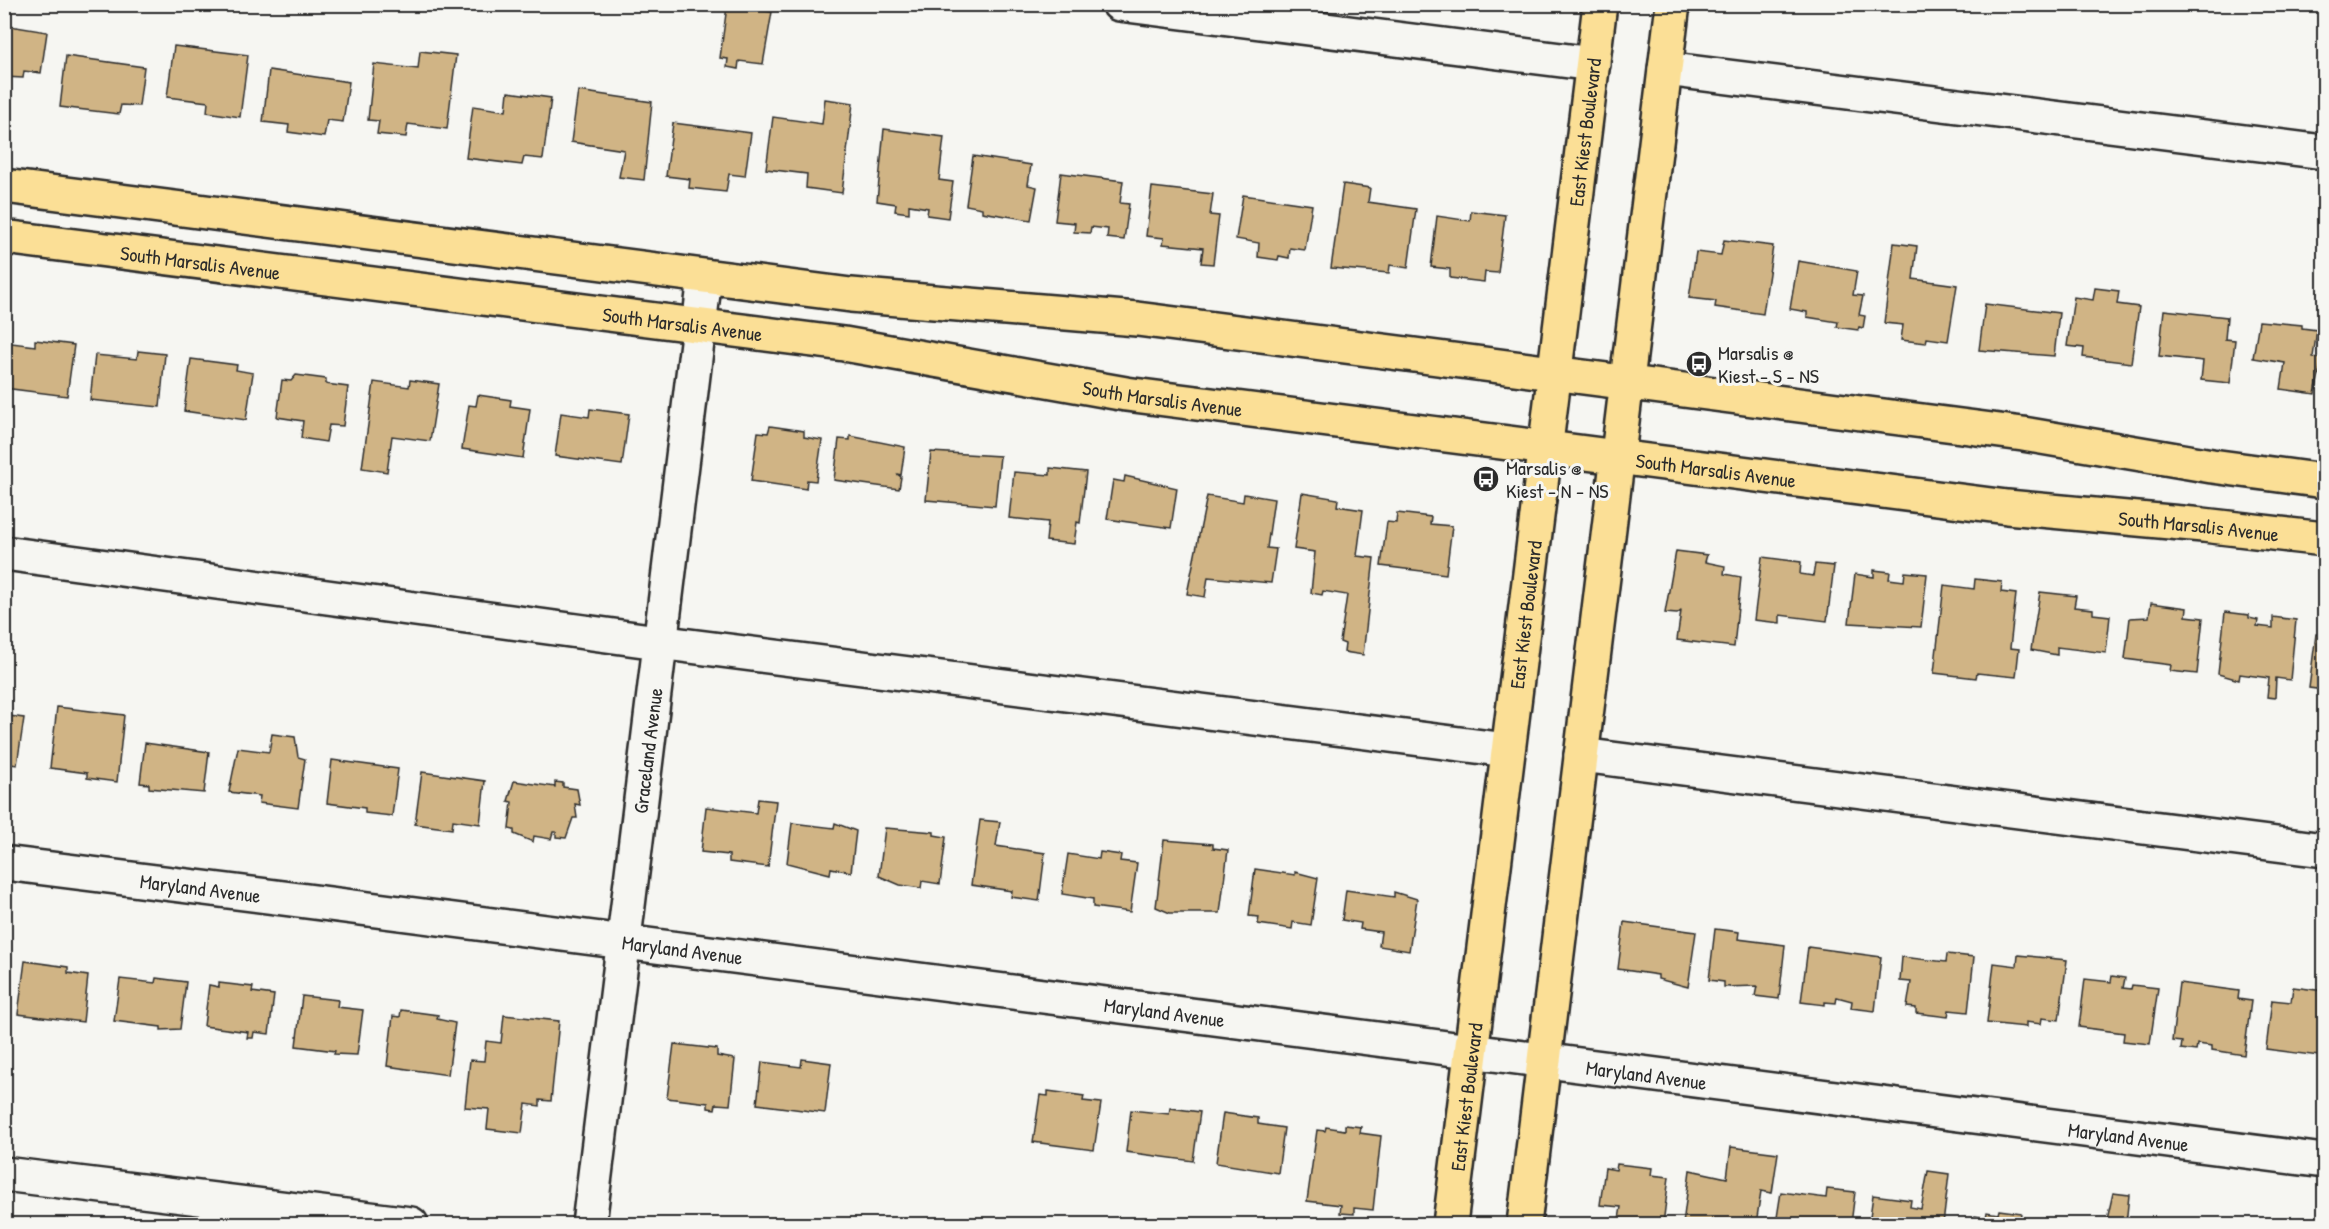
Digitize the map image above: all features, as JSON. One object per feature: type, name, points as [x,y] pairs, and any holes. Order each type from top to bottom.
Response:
[{"type":"main road","name":"East Kiest Boulevard","points":[[1449,1224],[1600,4]]},
{"type":"main road","points":[[1524,1224],[1673,4]]},
{"type":"main road","points":[[4,186],[851,295],[1137,319],[2023,434],[2211,466],[2325,481]]},
{"type":"main road","name":"South Marsalis Avenue","points":[[4,237],[844,344],[1126,394],[2007,507],[2325,539]]},
{"type":"street","points":[[1119,4],[1593,64]]},
{"type":"street","points":[[1665,69],[2325,152]]},
{"type":"street","name":"Graceland Avenue","points":[[589,1224],[658,642],[705,277]]},
{"type":"street","points":[[4,553],[658,642],[1507,750]]},
{"type":"street","points":[[1581,755],[2325,850]]},
{"type":"street","name":"Maryland Avenue","points":[[4,863],[624,940],[1544,1062],[2325,1161]]},
{"type":"street","points":[[4,1174],[411,1224]]},
{"type":"building","points":[[727,6],[772,12],[763,64],[739,61],[738,69],[727,67],[728,59],[720,58]]},
{"type":"building","points":[[4,25],[47,32],[41,73],[24,71],[23,78],[4,77]]},
{"type":"building","points":[[174,46],[248,55],[240,117],[207,112],[208,102],[167,97]]},
{"type":"building","points":[[420,51],[456,55],[447,129],[408,124],[406,137],[377,134],[379,121],[368,120],[374,64],[418,69]]},
{"type":"building","points":[[66,56],[144,67],[139,106],[121,105],[119,114],[60,107]]},
{"type":"building","points":[[269,70],[349,82],[343,122],[327,120],[324,137],[288,132],[289,125],[263,122]]},
{"type":"building","points":[[578,91],[652,102],[644,180],[619,177],[624,150],[571,142]]},
{"type":"building","points":[[508,92],[551,98],[543,159],[524,157],[522,165],[466,158],[473,106],[506,111]]},
{"type":"building","points":[[825,99],[853,103],[842,193],[806,188],[807,174],[766,169],[773,117],[822,124]]},
{"type":"building","points":[[673,123],[751,133],[745,176],[729,174],[726,192],[689,188],[690,179],[666,176]]},
{"type":"building","points":[[884,129],[944,137],[939,180],[953,182],[948,218],[927,215],[928,208],[909,205],[909,213],[895,211],[896,204],[877,201]]},
{"type":"building","points":[[973,156],[1031,165],[1028,185],[1037,187],[1031,220],[982,212],[982,208],[966,205]]},
{"type":"building","points":[[1061,173],[1123,181],[1120,203],[1129,204],[1124,240],[1107,238],[1108,229],[1091,227],[1090,233],[1074,232],[1075,223],[1055,221]]},
{"type":"building","points":[[1343,184],[1370,188],[1368,202],[1416,209],[1408,268],[1390,265],[1389,273],[1331,268]]},
{"type":"building","points":[[1152,187],[1213,194],[1210,215],[1219,216],[1213,264],[1201,263],[1203,248],[1163,244],[1164,238],[1146,236]]},
{"type":"building","points":[[1243,195],[1312,205],[1305,250],[1290,248],[1289,258],[1279,256],[1278,260],[1258,257],[1259,243],[1236,239]]},
{"type":"building","points":[[1471,211],[1505,215],[1498,273],[1485,272],[1484,282],[1450,278],[1450,269],[1431,267],[1437,216],[1470,221]]},
{"type":"building","points":[[1724,240],[1773,246],[1763,314],[1715,307],[1716,301],[1689,298],[1696,252],[1721,255]]},
{"type":"building","points":[[1894,243],[1917,246],[1913,279],[1957,285],[1948,341],[1927,338],[1926,343],[1901,340],[1903,325],[1884,323]]},
{"type":"building","points":[[1798,261],[1857,271],[1853,295],[1863,296],[1859,315],[1865,316],[1863,328],[1859,327],[1858,330],[1837,327],[1838,322],[1807,317],[1807,312],[1790,309]]},
{"type":"building","points":[[2095,288],[2119,291],[2117,304],[2139,307],[2131,363],[2083,357],[2084,348],[2067,346],[2074,297],[2093,300]]},
{"type":"building","points":[[1985,304],[2059,313],[2054,356],[1979,350]]},
{"type":"building","points":[[2164,310],[2227,317],[2225,339],[2235,340],[2230,383],[2201,380],[2203,361],[2159,356]]},
{"type":"building","points":[[2259,321],[2302,325],[2302,328],[2317,330],[2313,357],[2322,359],[2315,394],[2281,389],[2285,363],[2253,358]]},
{"type":"building","points":[[35,340],[74,345],[67,396],[4,388],[4,342],[35,346]]},
{"type":"building","points":[[138,351],[165,354],[160,407],[90,400],[95,355],[137,359]]},
{"type":"building","points":[[191,359],[237,365],[236,370],[253,373],[246,420],[184,411]]},
{"type":"building","points":[[296,375],[326,379],[326,384],[348,387],[343,426],[329,425],[326,442],[301,438],[303,421],[277,417],[282,380],[291,381]]},
{"type":"building","points":[[410,380],[439,384],[430,441],[392,436],[387,472],[362,468],[374,382],[409,387]]},
{"type":"building","points":[[478,395],[511,400],[510,406],[530,409],[523,458],[462,449],[469,405],[476,406]]},
{"type":"building","points":[[590,409],[629,414],[622,465],[555,456],[561,413],[589,417]]},
{"type":"building","points":[[770,426],[804,431],[804,437],[822,440],[816,481],[807,480],[806,489],[751,481],[758,432],[768,433]]},
{"type":"building","points":[[850,436],[905,447],[901,475],[897,474],[901,477],[899,489],[834,480],[839,439],[850,440]]},
{"type":"building","points":[[931,452],[1000,456],[995,506],[926,500]]},
{"type":"building","points":[[1050,468],[1086,472],[1080,523],[1077,522],[1074,544],[1046,541],[1048,522],[1009,518],[1014,472],[1050,475]]},
{"type":"building","points":[[1125,476],[1177,488],[1171,528],[1107,519],[1113,480],[1124,482]]},
{"type":"building","points":[[1302,493],[1338,499],[1337,506],[1363,510],[1357,556],[1374,558],[1363,655],[1344,652],[1345,644],[1340,642],[1347,595],[1323,591],[1322,595],[1311,593],[1315,552],[1294,549]]},
{"type":"building","points":[[1244,494],[1274,499],[1267,548],[1276,549],[1271,583],[1208,577],[1205,597],[1187,594],[1207,496],[1243,502]]},
{"type":"building","points":[[1397,513],[1431,517],[1430,524],[1452,526],[1446,574],[1381,566],[1387,522],[1396,523]]},
{"type":"building","points":[[1676,551],[1707,555],[1705,562],[1725,566],[1724,574],[1741,577],[1734,647],[1677,640],[1681,611],[1677,614],[1665,613]]},
{"type":"building","points":[[1762,557],[1801,562],[1800,574],[1813,576],[1815,564],[1834,566],[1827,621],[1780,615],[1780,623],[1754,620]]},
{"type":"building","points":[[1874,570],[1890,572],[1889,579],[1904,581],[1905,572],[1927,574],[1921,627],[1849,623],[1855,574],[1874,577]]},
{"type":"building","points":[[1975,579],[2002,582],[2001,592],[2016,594],[2010,648],[2019,649],[2016,677],[1977,673],[1976,678],[1934,673],[1944,585],[1974,589]]},
{"type":"building","points":[[2040,592],[2076,596],[2074,607],[2093,609],[2093,614],[2110,616],[2106,653],[2057,647],[2057,655],[2031,650]]},
{"type":"building","points":[[2151,603],[2187,608],[2186,616],[2203,618],[2197,674],[2170,671],[2171,665],[2125,659],[2130,618],[2149,617]]},
{"type":"building","points":[[2225,612],[2249,615],[2249,618],[2258,620],[2257,626],[2273,628],[2273,617],[2296,620],[2290,680],[2276,678],[2275,698],[2267,697],[2269,678],[2240,674],[2239,680],[2218,674]]},
{"type":"building","points":[[2316,634],[2324,635],[2324,690],[2309,688]]},
{"type":"building","points":[[2324,690],[2324,724],[2320,723]]},
{"type":"building","points":[[57,707],[124,715],[117,782],[87,778],[87,773],[50,768]]},
{"type":"building","points":[[4,708],[10,709],[9,716],[24,718],[17,765],[4,763]]},
{"type":"building","points":[[272,734],[295,737],[298,757],[305,759],[298,808],[259,803],[260,796],[229,792],[238,748],[269,752]]},
{"type":"building","points":[[145,743],[209,752],[204,793],[149,788],[149,784],[140,783]]},
{"type":"building","points":[[332,760],[398,769],[392,816],[365,813],[365,808],[327,803]]},
{"type":"building","points":[[422,772],[485,781],[480,824],[453,820],[452,829],[415,824]]},
{"type":"building","points":[[514,781],[555,787],[555,782],[563,783],[563,787],[577,789],[580,805],[575,804],[577,818],[573,818],[566,838],[556,837],[556,832],[553,832],[551,839],[534,836],[533,842],[514,834],[514,830],[509,829],[512,802],[508,801]]},
{"type":"building","points":[[758,799],[776,801],[768,867],[729,862],[729,855],[701,852],[706,807],[756,813]]},
{"type":"building","points":[[980,820],[1000,822],[996,846],[1045,853],[1039,901],[1011,897],[1012,891],[971,885]]},
{"type":"building","points":[[792,823],[834,828],[835,823],[856,831],[851,872],[831,868],[830,874],[787,863]]},
{"type":"building","points":[[885,828],[934,832],[934,835],[946,837],[940,884],[922,881],[921,888],[900,885],[879,876]]},
{"type":"building","points":[[1164,840],[1213,844],[1213,848],[1228,850],[1220,913],[1170,913],[1156,907]]},
{"type":"building","points":[[1100,852],[1121,855],[1120,861],[1137,863],[1130,912],[1093,907],[1093,899],[1062,894],[1068,854],[1099,859]]},
{"type":"building","points":[[1255,869],[1295,875],[1295,872],[1318,878],[1311,925],[1293,922],[1292,929],[1258,924],[1259,917],[1249,916]]},
{"type":"building","points":[[1346,890],[1394,897],[1394,892],[1417,899],[1409,951],[1379,946],[1381,932],[1360,929],[1361,923],[1342,920]]},
{"type":"building","points":[[1624,922],[1696,932],[1688,987],[1658,979],[1658,975],[1618,969]]},
{"type":"building","points":[[1715,929],[1739,932],[1738,939],[1785,945],[1779,999],[1755,996],[1757,986],[1724,987],[1724,982],[1709,980]]},
{"type":"building","points":[[1808,947],[1881,957],[1875,1011],[1851,1008],[1852,1001],[1837,997],[1836,1003],[1825,1002],[1825,1005],[1801,1002]]},
{"type":"building","points":[[1947,954],[1974,957],[1968,1012],[1949,1010],[1948,1017],[1916,1013],[1916,1008],[1907,1007],[1911,982],[1900,981],[1902,957],[1946,962]]},
{"type":"building","points":[[2018,955],[2067,960],[2059,1020],[2042,1018],[2041,1024],[2026,1022],[2026,1027],[1987,1023],[1994,963],[2017,966]]},
{"type":"building","points":[[25,961],[68,967],[68,973],[88,976],[83,1022],[18,1014]]},
{"type":"building","points":[[2112,976],[2125,978],[2123,988],[2131,989],[2132,985],[2158,988],[2150,1044],[2123,1041],[2124,1033],[2079,1027],[2085,979],[2111,982]]},
{"type":"building","points":[[156,978],[186,982],[180,1029],[161,1030],[161,1027],[114,1021],[120,979],[155,983]]},
{"type":"building","points":[[219,983],[253,987],[252,992],[274,995],[269,1034],[254,1032],[253,1038],[247,1038],[248,1032],[204,1026],[209,985],[219,987]]},
{"type":"building","points":[[2179,983],[2239,991],[2238,999],[2251,1001],[2244,1055],[2212,1050],[2212,1046],[2197,1044],[2196,1051],[2181,1049],[2182,1042],[2172,1041]]},
{"type":"building","points":[[2293,987],[2324,991],[2324,1050],[2321,1050],[2319,1056],[2266,1049],[2272,1000],[2291,1002]]},
{"type":"building","points":[[302,996],[338,1000],[337,1007],[363,1010],[357,1055],[334,1054],[335,1051],[296,1046]]},
{"type":"building","points":[[401,1010],[438,1015],[437,1019],[455,1023],[448,1075],[387,1066],[393,1016],[400,1017]]},
{"type":"building","points":[[504,1015],[559,1021],[551,1101],[540,1100],[540,1106],[526,1104],[522,1133],[487,1129],[489,1109],[465,1107],[470,1060],[484,1061],[486,1041],[501,1043]]},
{"type":"building","points":[[674,1044],[717,1049],[717,1056],[735,1059],[730,1105],[716,1104],[715,1109],[708,1108],[708,1103],[667,1098]]},
{"type":"building","points":[[802,1059],[831,1063],[825,1113],[757,1104],[762,1062],[801,1067]]},
{"type":"building","points":[[1048,1091],[1084,1096],[1083,1101],[1101,1103],[1094,1150],[1033,1142],[1040,1095],[1048,1096]]},
{"type":"building","points":[[1170,1108],[1200,1112],[1193,1161],[1126,1152],[1131,1110],[1169,1114]]},
{"type":"building","points":[[1223,1113],[1258,1118],[1258,1124],[1284,1128],[1278,1173],[1216,1163]]},
{"type":"building","points":[[1345,1125],[1361,1127],[1360,1133],[1381,1136],[1373,1210],[1354,1208],[1354,1214],[1340,1213],[1341,1205],[1307,1201],[1317,1130],[1325,1131],[1326,1127],[1345,1130]]},
{"type":"building","points":[[1731,1147],[1778,1153],[1772,1193],[1761,1191],[1756,1224],[1683,1224],[1690,1170],[1727,1178]]},
{"type":"building","points":[[1617,1164],[1652,1168],[1651,1175],[1669,1177],[1663,1224],[1635,1224],[1635,1221],[1619,1219],[1621,1207],[1600,1205],[1605,1168],[1616,1170]]},
{"type":"building","points":[[1928,1171],[1949,1174],[1943,1224],[1869,1224],[1873,1195],[1911,1200],[1910,1207],[1921,1209]]},
{"type":"building","points":[[1827,1189],[1855,1192],[1851,1224],[1776,1224],[1781,1192],[1826,1198]]},
{"type":"building","points":[[2113,1193],[2129,1195],[2126,1224],[2106,1224]]},
{"type":"building","points":[[1999,1210],[2021,1213],[2020,1221],[2036,1224],[1973,1224],[1975,1216],[1986,1218],[1987,1212],[1998,1214]]},
{"type":"place","name":"Marsalis @ Kiest - S - NS","points":[[1699,364]]},
{"type":"place","name":"Marsalis @ Kiest - N - NS","points":[[1486,479]]}]
